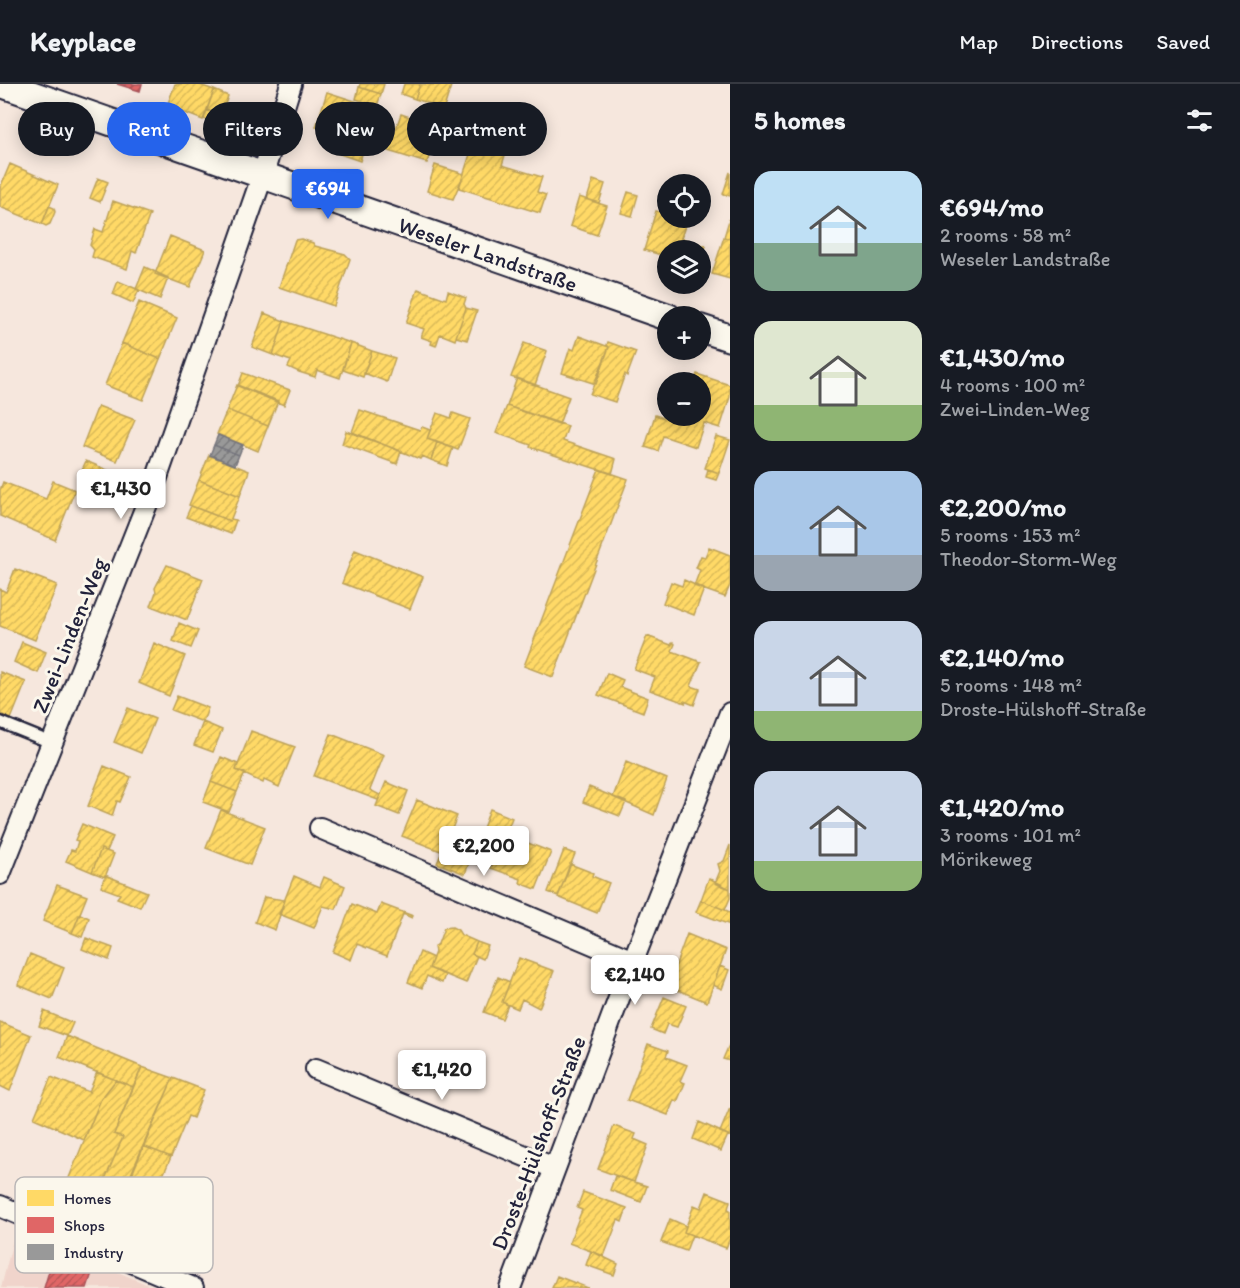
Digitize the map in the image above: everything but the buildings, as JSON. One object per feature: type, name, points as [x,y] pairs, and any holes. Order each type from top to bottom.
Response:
[{"type":"street","name":"Weseler Landstraße","points":[[2,84],[657,313]]},
{"type":"street","name":"Zwei-Linden-Weg","points":[[0,874],[154,486],[263,174],[291,84]]},
{"type":"street","points":[[711,332],[730,338]]},
{"type":"street","name":"Droste-Hülshoff-Straße","points":[[510,1288],[633,961],[723,754],[730,713]]},
{"type":"street","points":[[320,828],[633,961]]},
{"type":"street","points":[[316,1069],[554,1167]]},
{"type":"street","points":[[0,1206],[15,1212]]},
{"type":"street","points":[[158,1273],[193,1288]]},
{"type":"lane","points":[[0,722],[52,743]]},
{"type":"shaded area","points":[[15,1232],[15,1273],[120,1273],[155,1288],[1,1288]]}]
